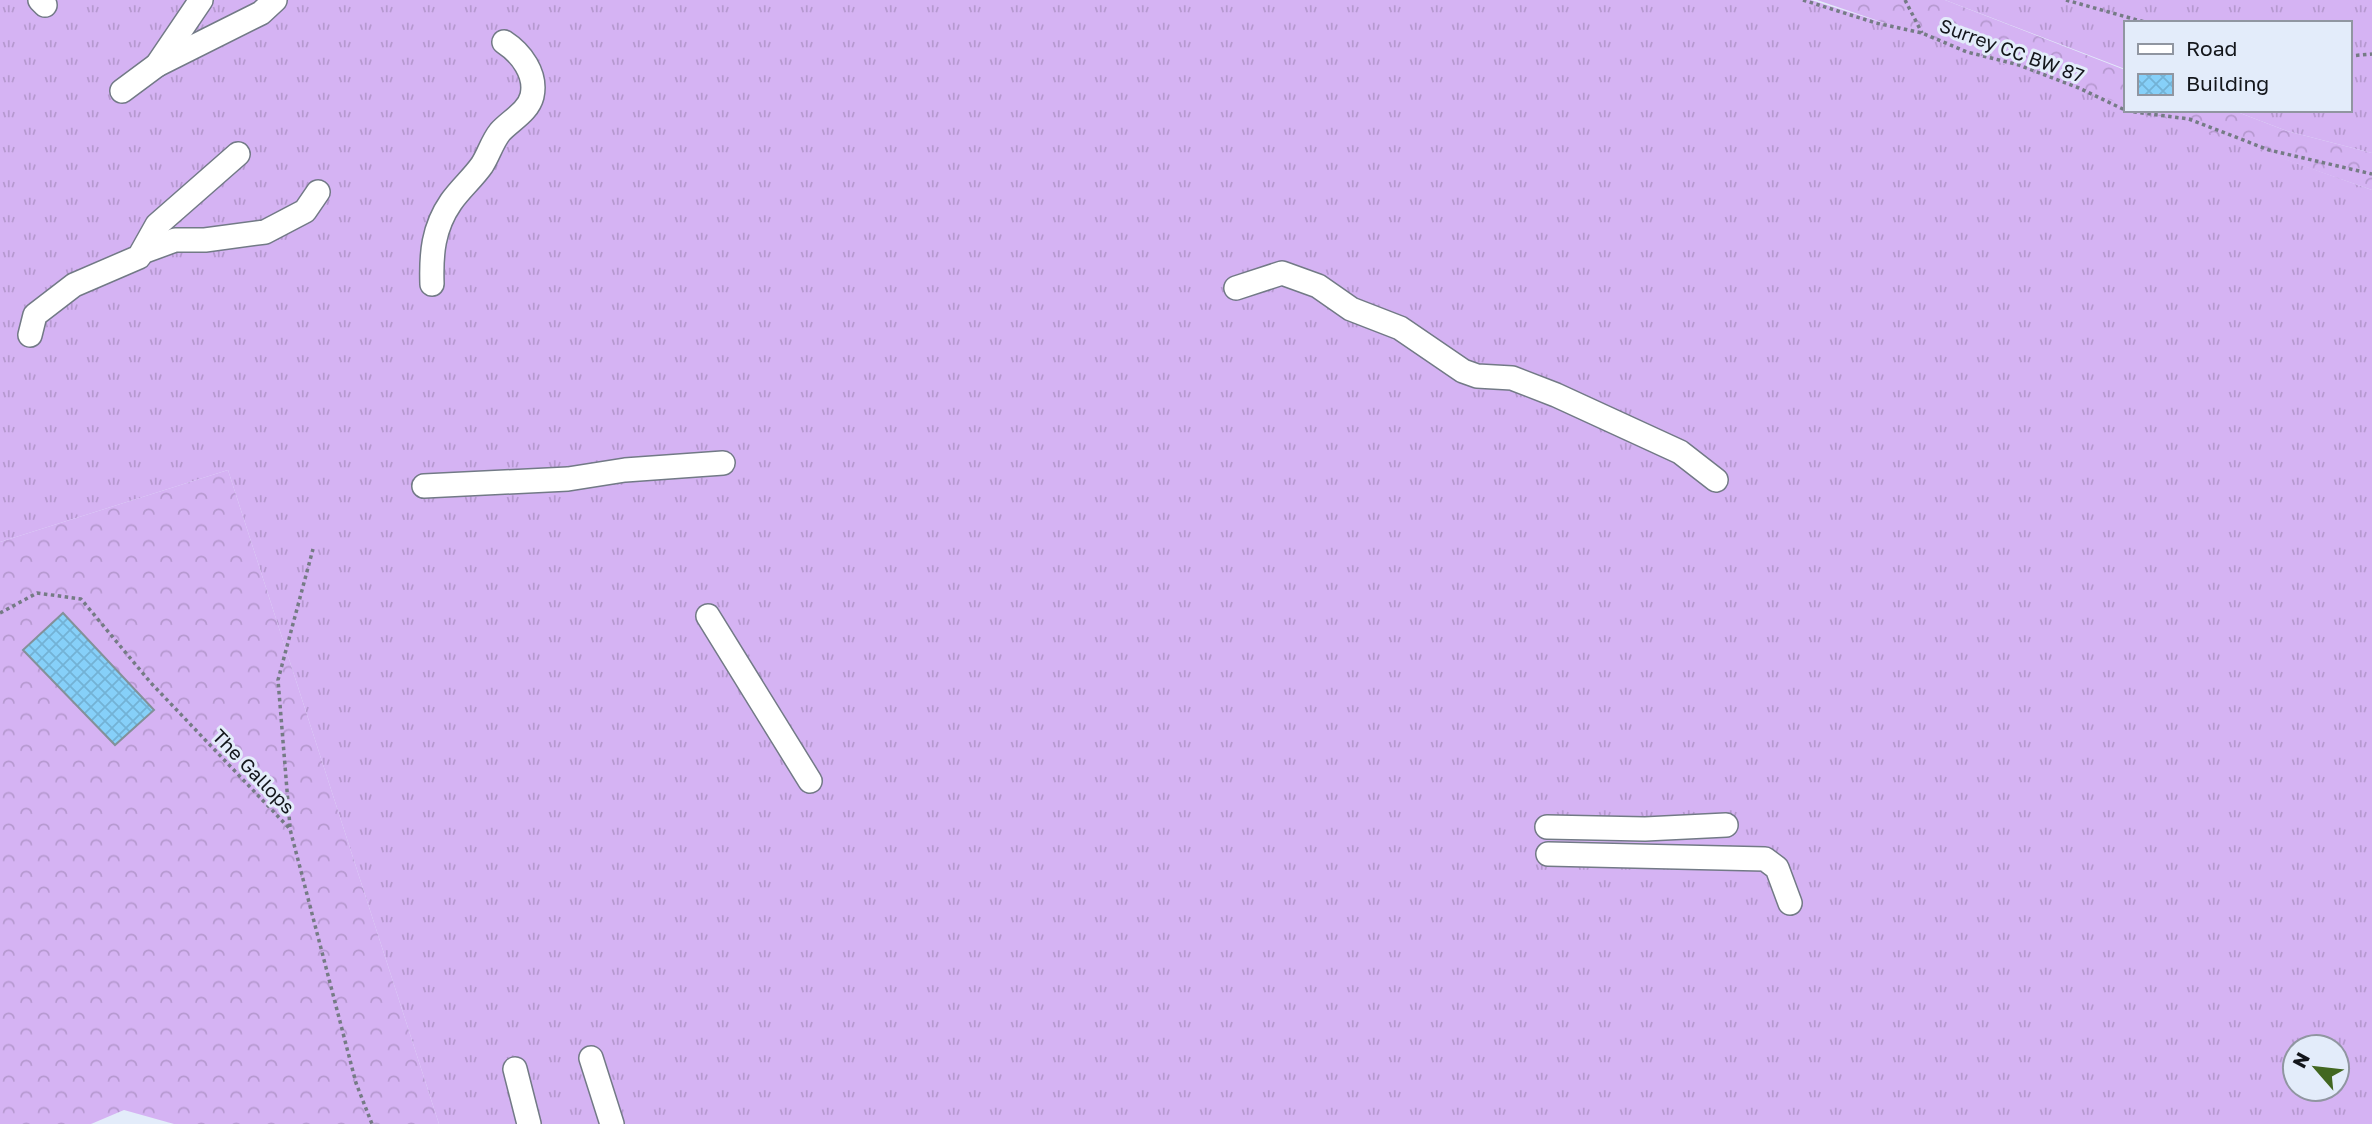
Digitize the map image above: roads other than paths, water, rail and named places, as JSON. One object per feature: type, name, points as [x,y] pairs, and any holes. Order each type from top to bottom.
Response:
[{"type":"lane","points":[[157,65],[201,0]]},
{"type":"lane","points":[[230,29],[251,0]]},
{"type":"lane","points":[[122,91],[157,65],[261,13],[275,0]]},
{"type":"lane","points":[[432,284],[432,244],[440,221],[451,202],[482,165],[497,136],[527,107],[533,93],[527,66],[518,51],[504,42]]},
{"type":"lane","points":[[145,251],[157,225],[238,154]]},
{"type":"lane","points":[[30,335],[35,315],[74,285],[101,275],[145,251],[175,240],[205,240],[265,232],[306,211],[318,192]]},
{"type":"lane","points":[[1236,288],[1282,273],[1318,286],[1350,309],[1399,328],[1463,371],[1477,376],[1512,378],[1556,395],[1680,453],[1716,480]]},
{"type":"lane","points":[[424,486],[568,480],[625,470],[723,463]]},
{"type":"lane","points":[[708,616],[810,781]]},
{"type":"lane","points":[[1547,827],[1645,829],[1726,825]]},
{"type":"lane","points":[[1548,854],[1765,859],[1777,868],[1790,903]]},
{"type":"lane","points":[[592,1058],[612,1124]]},
{"type":"lane","points":[[516,1069],[529,1124]]}]
